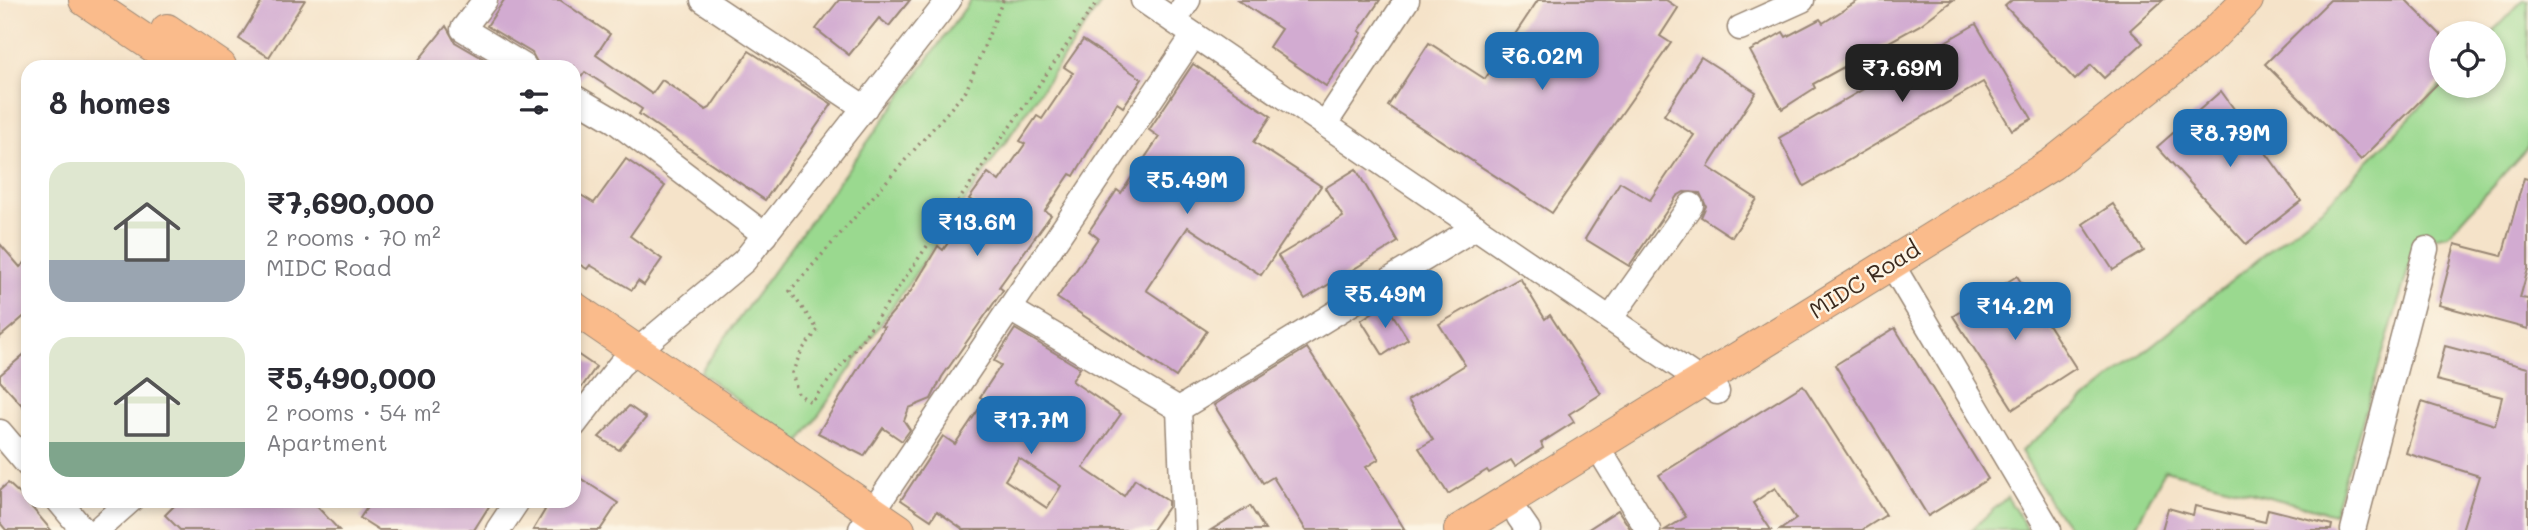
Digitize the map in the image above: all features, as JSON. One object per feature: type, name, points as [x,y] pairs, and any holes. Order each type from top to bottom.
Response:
[{"type":"main road","points":[[85,0],[174,60]]},
{"type":"main road","points":[[122,0],[211,60]]},
{"type":"main road","name":"MIDC Road","points":[[1896,271],[2083,141],[2207,41],[2247,0]]},
{"type":"main road","name":"MIDC Road","points":[[1460,530],[1709,386],[1896,271],[2094,156],[2219,54],[2272,0]]},
{"type":"main road","points":[[581,314],[629,358],[865,524],[899,530]]},
{"type":"main road","points":[[581,337],[629,358]]},
{"type":"main road","name":"MIDC Road","points":[[1515,526],[1709,386]]},
{"type":"street","points":[[485,0],[463,29],[514,60]]},
{"type":"street","points":[[703,0],[865,108]]},
{"type":"street","points":[[581,416],[629,358],[744,261],[949,0]]},
{"type":"street","points":[[1143,0],[1709,386]]},
{"type":"street","points":[[865,524],[1010,309],[1184,28],[1188,0]]},
{"type":"street","points":[[1325,124],[1407,0]]},
{"type":"street","points":[[1740,28],[1802,0]]},
{"type":"street","points":[[581,101],[615,121],[765,235]]},
{"type":"street","points":[[1610,318],[1691,205]]},
{"type":"street","points":[[1179,409],[1476,227]]},
{"type":"street","points":[[2353,530],[2426,249]]},
{"type":"street","points":[[1896,271],[2049,530]]},
{"type":"street","points":[[1010,309],[1179,409]]},
{"type":"street","points":[[1179,409],[1184,530]]},
{"type":"street","points":[[0,432],[21,457]]},
{"type":"street","points":[[1606,461],[1648,530]]},
{"type":"street","points":[[65,508],[83,530]]},
{"type":"street","points":[[97,530],[122,508]]},
{"type":"street","points":[[498,530],[512,508]]},
{"type":"path","points":[[1003,0],[966,91],[790,291],[818,330],[802,350],[792,373],[798,394],[811,402],[857,346],[1098,0]]},
{"type":"green space","points":[[971,0],[1103,0],[798,445],[700,372]]},
{"type":"green space","points":[[2523,0],[2528,0],[2528,147],[2448,235],[2417,241],[2334,514],[2165,470],[2134,530],[2071,530],[2050,502],[2021,451],[2328,203],[2429,98],[2506,98],[2506,21],[2503,21]]},
{"type":"green space","points":[[2007,497],[2028,530],[1971,530]]},
{"type":"building","points":[[263,0],[305,0],[269,57],[239,39]]},
{"type":"building","points":[[504,0],[560,0],[610,34],[596,55],[652,94],[662,80],[706,110],[749,51],[832,104],[765,200],[639,114],[642,109],[585,72],[581,78],[581,60],[536,60],[532,53],[487,26]]},
{"type":"building","points":[[839,0],[910,0],[889,26],[879,18],[849,55],[816,29]]},
{"type":"building","points":[[1238,0],[1380,0],[1359,31],[1362,33],[1326,86],[1269,47],[1281,29]]},
{"type":"building","points":[[1538,0],[1666,0],[1678,8],[1660,36],[1671,43],[1552,213],[1388,106],[1429,43],[1485,79]]},
{"type":"building","points":[[1859,0],[1953,0],[1920,25],[1813,84],[1815,88],[1782,109],[1750,51],[1783,32],[1786,37],[1820,19],[1823,23]]},
{"type":"building","points":[[2012,0],[2163,0],[2130,30],[2143,43],[2104,78],[2091,65],[2075,80],[2005,6]]},
{"type":"building","points":[[2330,0],[2406,0],[2429,23],[2429,92],[2361,160],[2265,64]]},
{"type":"building","points":[[1976,24],[2032,119],[2012,130],[1983,82],[1804,186],[1779,138]]},
{"type":"building","points":[[446,26],[455,42],[486,60],[419,60]]},
{"type":"building","points":[[1083,40],[1142,79],[1123,107],[1117,103],[1074,176],[1070,174],[1045,211],[1051,215],[999,287],[1003,290],[942,377],[931,399],[909,408],[904,421],[910,430],[902,441],[883,428],[864,456],[818,433],[884,327],[881,326],[911,291],[938,246],[943,250],[975,203],[969,199],[988,173],[999,181],[1025,144],[1020,141],[1037,116],[1042,119],[1073,73],[1064,67]]},
{"type":"building","points":[[1701,57],[1756,92],[1708,167],[1757,199],[1732,237],[1701,217],[1706,206],[1700,193],[1684,192],[1677,196],[1629,266],[1585,239],[1620,182],[1650,200],[1694,135],[1664,115]]},
{"type":"building","points":[[1193,64],[1271,116],[1254,142],[1321,186],[1261,275],[1188,227],[1146,290],[1207,331],[1176,377],[1057,298],[1098,238],[1089,231],[1117,190],[1121,193],[1159,137],[1149,130]]},
{"type":"building","points":[[2221,91],[2301,201],[2246,244],[2157,147]]},
{"type":"building","points":[[626,159],[665,186],[630,236],[662,259],[644,285],[638,281],[632,290],[590,265],[587,269],[581,265],[581,195],[594,203]]},
{"type":"building","points":[[1356,169],[1398,242],[1305,299],[1278,256],[1343,217],[1325,188]]},
{"type":"building","points":[[2524,178],[2528,179],[2528,269],[2520,298],[2528,299],[2528,329],[2439,305],[2455,244],[2502,256]]},
{"type":"building","points":[[2113,204],[2144,251],[2113,270],[2083,224]]},
{"type":"building","points":[[0,244],[21,266],[21,319],[0,337]]},
{"type":"building","points":[[2017,276],[2076,368],[2013,409],[1953,316]]},
{"type":"building","points":[[1520,278],[1545,319],[1550,315],[1601,394],[1569,414],[1574,422],[1541,443],[1543,448],[1515,466],[1511,460],[1489,473],[1487,470],[1448,494],[1419,448],[1433,440],[1408,400],[1465,365],[1439,324]]},
{"type":"building","points":[[1386,304],[1408,339],[1383,355],[1361,320]]},
{"type":"building","points":[[1895,328],[1988,479],[1928,516],[1835,365]]},
{"type":"building","points":[[1015,329],[1080,368],[1072,381],[1121,414],[1083,468],[1124,496],[1135,479],[1168,501],[1168,507],[1152,530],[964,530],[937,511],[931,520],[901,500],[943,436],[955,444],[985,400],[980,397],[1001,365],[994,361]],"holes":[[[1019,458],[1061,486],[1047,508],[1005,480]]]},
{"type":"building","points":[[2445,346],[2528,368],[2528,530],[2462,530],[2479,476],[2406,453],[2422,402],[2495,425],[2502,397],[2436,380]]},
{"type":"building","points":[[1307,348],[1379,459],[1366,467],[1405,530],[1306,530],[1273,477],[1263,483],[1214,405]]},
{"type":"building","points":[[21,357],[21,404],[0,381],[0,375]]},
{"type":"building","points":[[581,357],[596,367],[581,388]]},
{"type":"building","points":[[1803,385],[1886,515],[1862,530],[1780,530],[1796,519],[1775,488],[1753,503],[1771,530],[1665,530],[1686,517],[1659,475]]},
{"type":"building","points":[[629,406],[646,418],[619,450],[599,437]]},
{"type":"building","points":[[581,479],[618,503],[600,530],[533,530],[545,510],[543,508],[581,508]]},
{"type":"building","points":[[8,483],[21,495],[21,508],[32,508],[51,530],[6,530],[0,523],[0,490]]},
{"type":"building","points":[[1250,506],[1265,530],[1211,530]]},
{"type":"building","points":[[2195,506],[2265,522],[2268,509],[2332,525],[2331,530],[2162,530],[2168,508],[2193,515]]},
{"type":"building","points":[[172,508],[318,508],[339,530],[180,530],[165,515]]},
{"type":"building","points":[[367,508],[488,508],[474,530],[379,530],[360,518]]},
{"type":"building","points":[[1618,510],[1631,530],[1587,530]]}]
